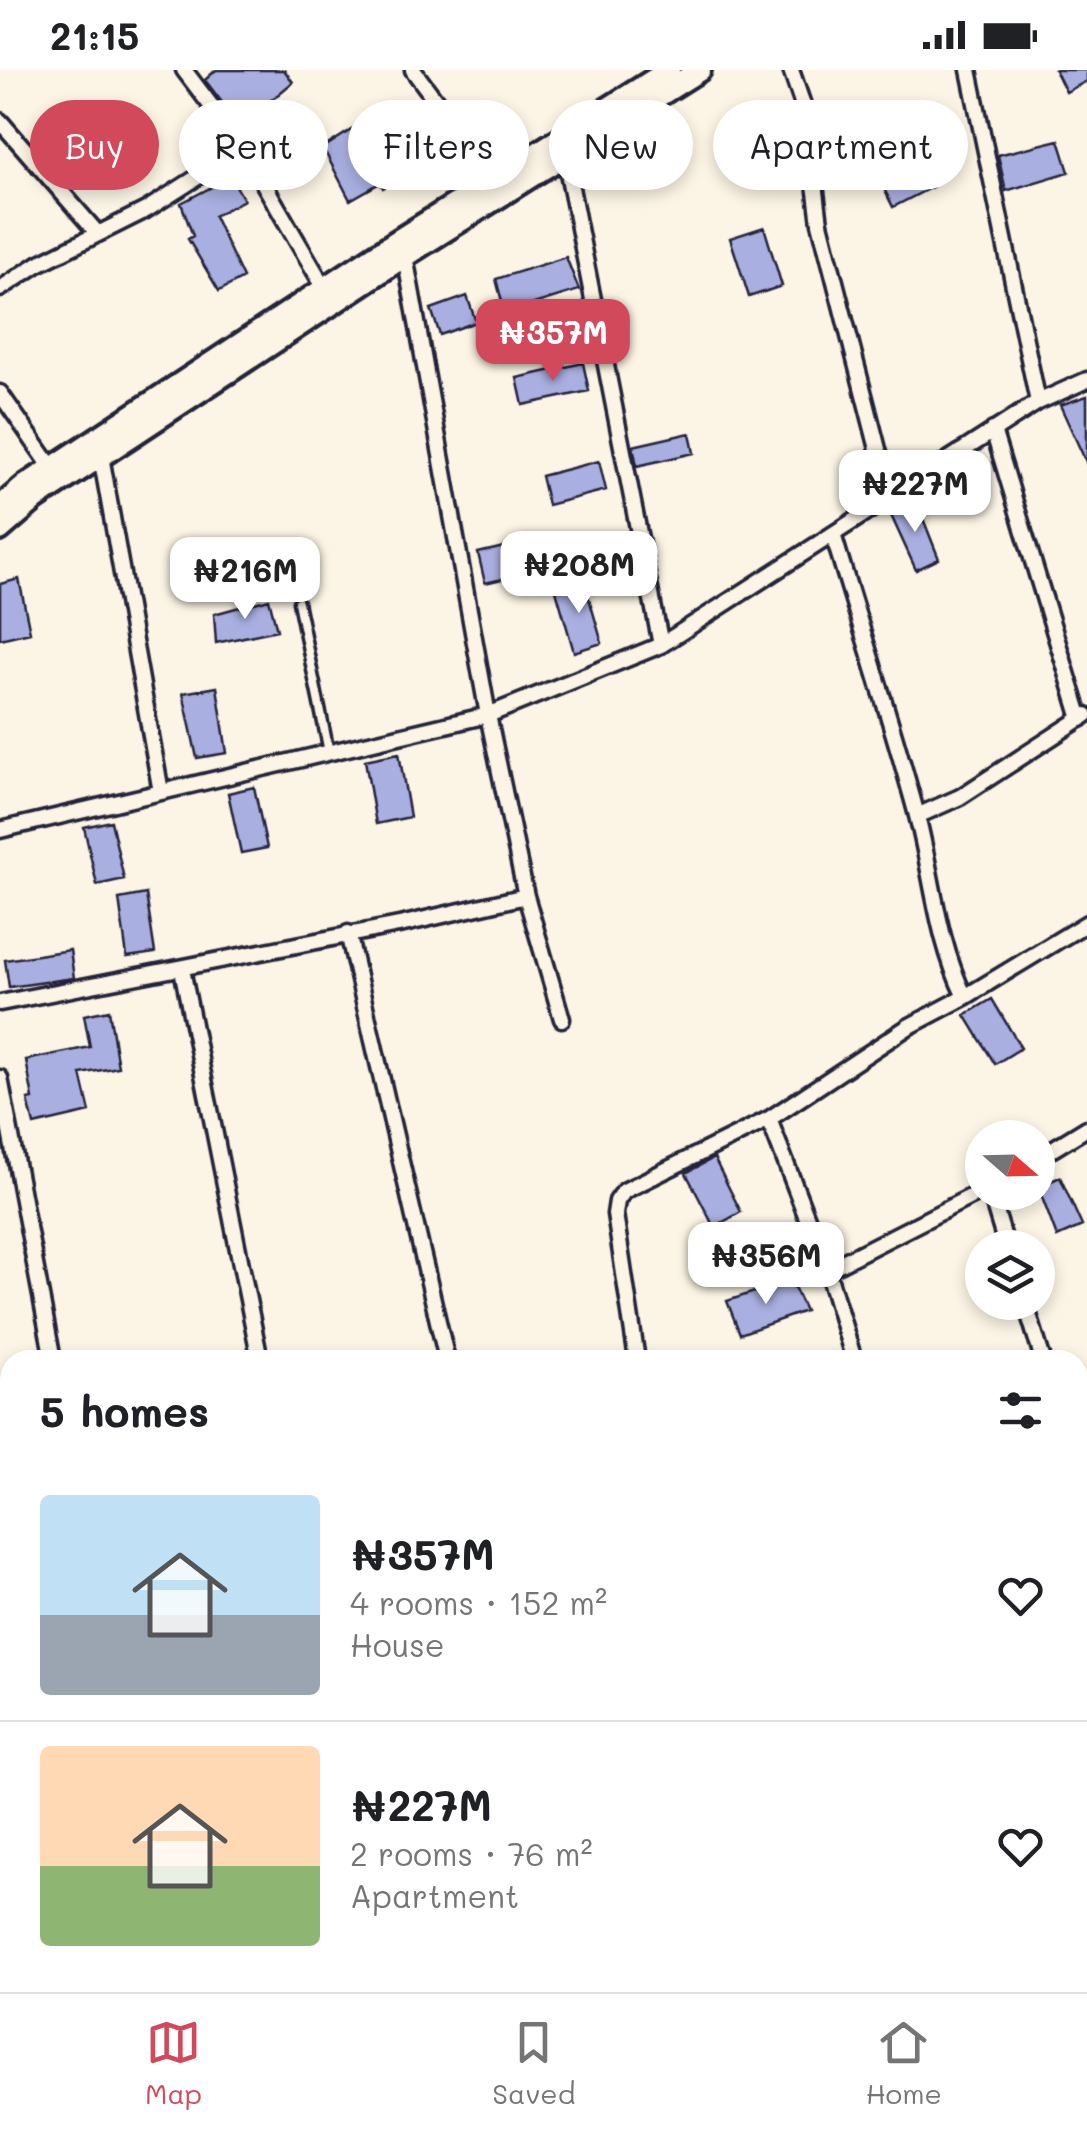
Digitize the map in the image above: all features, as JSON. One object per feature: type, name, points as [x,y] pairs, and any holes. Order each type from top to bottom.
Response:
[{"type":"street","points":[[184,70],[207,100]]},
{"type":"street","points":[[414,70],[436,100]]},
{"type":"street","points":[[653,100],[700,70]]},
{"type":"street","points":[[791,70],[806,114],[820,223],[890,496]]},
{"type":"street","points":[[969,70],[1038,402]]},
{"type":"street","points":[[529,156],[654,74]]},
{"type":"street","points":[[0,121],[98,234]]},
{"type":"street","points":[[0,530],[36,499],[405,256],[549,167]]},
{"type":"street","points":[[0,289],[38,264],[146,210],[179,189]]},
{"type":"street","points":[[267,190],[325,289]]},
{"type":"street","points":[[0,508],[52,468],[477,190]]},
{"type":"street","points":[[571,190],[661,646]]},
{"type":"street","points":[[405,256],[488,715],[526,896],[562,1019]]},
{"type":"street","points":[[0,830],[488,715],[661,646],[993,430],[1038,402],[1087,380]]},
{"type":"street","points":[[0,393],[52,468]]},
{"type":"street","points":[[917,816],[960,797],[1084,717],[993,430]]},
{"type":"street","points":[[102,456],[162,792]]},
{"type":"street","points":[[832,534],[917,816],[936,921],[964,997]]},
{"type":"street","points":[[0,1004],[526,896]]},
{"type":"street","points":[[635,1350],[615,1214],[624,1191],[769,1118],[908,1027],[1087,923]]},
{"type":"street","points":[[348,933],[446,1350]]},
{"type":"street","points":[[182,969],[258,1350]]},
{"type":"street","points":[[0,1078],[51,1350]]},
{"type":"street","points":[[769,1118],[827,1270],[851,1350]]},
{"type":"street","points":[[1055,1148],[1087,1128]]},
{"type":"street","points":[[827,1270],[965,1200]]},
{"type":"street","points":[[1030,1320],[1040,1350]]},
{"type":"lane","points":[[298,602],[329,752]]},
{"type":"building","points":[[216,70],[284,70],[293,82],[271,100],[220,100],[205,80]]},
{"type":"building","points":[[1055,70],[1087,70],[1087,81],[1066,92]]},
{"type":"building","points":[[348,132],[348,190],[368,190],[350,200],[328,158],[328,145]]},
{"type":"building","points":[[1059,140],[1069,172],[1006,191],[998,155]]},
{"type":"building","points":[[206,190],[238,190],[244,200],[214,216],[243,278],[219,291],[188,239],[193,236],[181,203]]},
{"type":"building","points":[[885,190],[926,190],[893,207]]},
{"type":"building","points":[[764,227],[782,286],[749,297],[730,238]]},
{"type":"building","points":[[566,257],[579,290],[505,313],[496,279]]},
{"type":"building","points":[[467,296],[476,322],[440,335],[431,309]]},
{"type":"building","points":[[583,363],[589,391],[523,405],[517,378]]},
{"type":"building","points":[[1087,396],[1087,464],[1060,405]]},
{"type":"building","points":[[690,433],[694,453],[637,466],[633,446]]},
{"type":"building","points":[[599,461],[606,490],[548,505],[541,476]]},
{"type":"building","points":[[916,501],[939,559],[916,570],[890,513]]},
{"type":"building","points":[[539,539],[546,569],[485,583],[478,553]]},
{"type":"building","points":[[19,579],[30,632],[0,639],[0,584]]},
{"type":"building","points":[[584,581],[602,643],[574,652],[556,590]]},
{"type":"building","points":[[269,599],[277,630],[216,643],[214,614]]},
{"type":"building","points":[[217,687],[227,753],[197,758],[183,693]]},
{"type":"building","points":[[399,753],[410,817],[376,824],[365,760]]},
{"type":"building","points":[[254,787],[267,848],[241,853],[228,793]]},
{"type":"building","points":[[111,821],[124,879],[97,885],[84,827]]},
{"type":"building","points":[[146,894],[155,953],[127,957],[119,899]]},
{"type":"building","points":[[70,950],[74,978],[9,987],[5,960]]},
{"type":"building","points":[[992,999],[1021,1048],[995,1064],[965,1015]]},
{"type":"building","points":[[109,1010],[118,1067],[81,1074],[90,1112],[34,1125],[26,1060],[90,1047],[84,1015]]},
{"type":"building","points":[[714,1158],[741,1212],[714,1227],[686,1173]]},
{"type":"building","points":[[1060,1177],[1082,1226],[1057,1237],[1047,1210],[1055,1210],[1055,1179]]},
{"type":"building","points":[[791,1280],[805,1311],[740,1334],[727,1301]]}]
